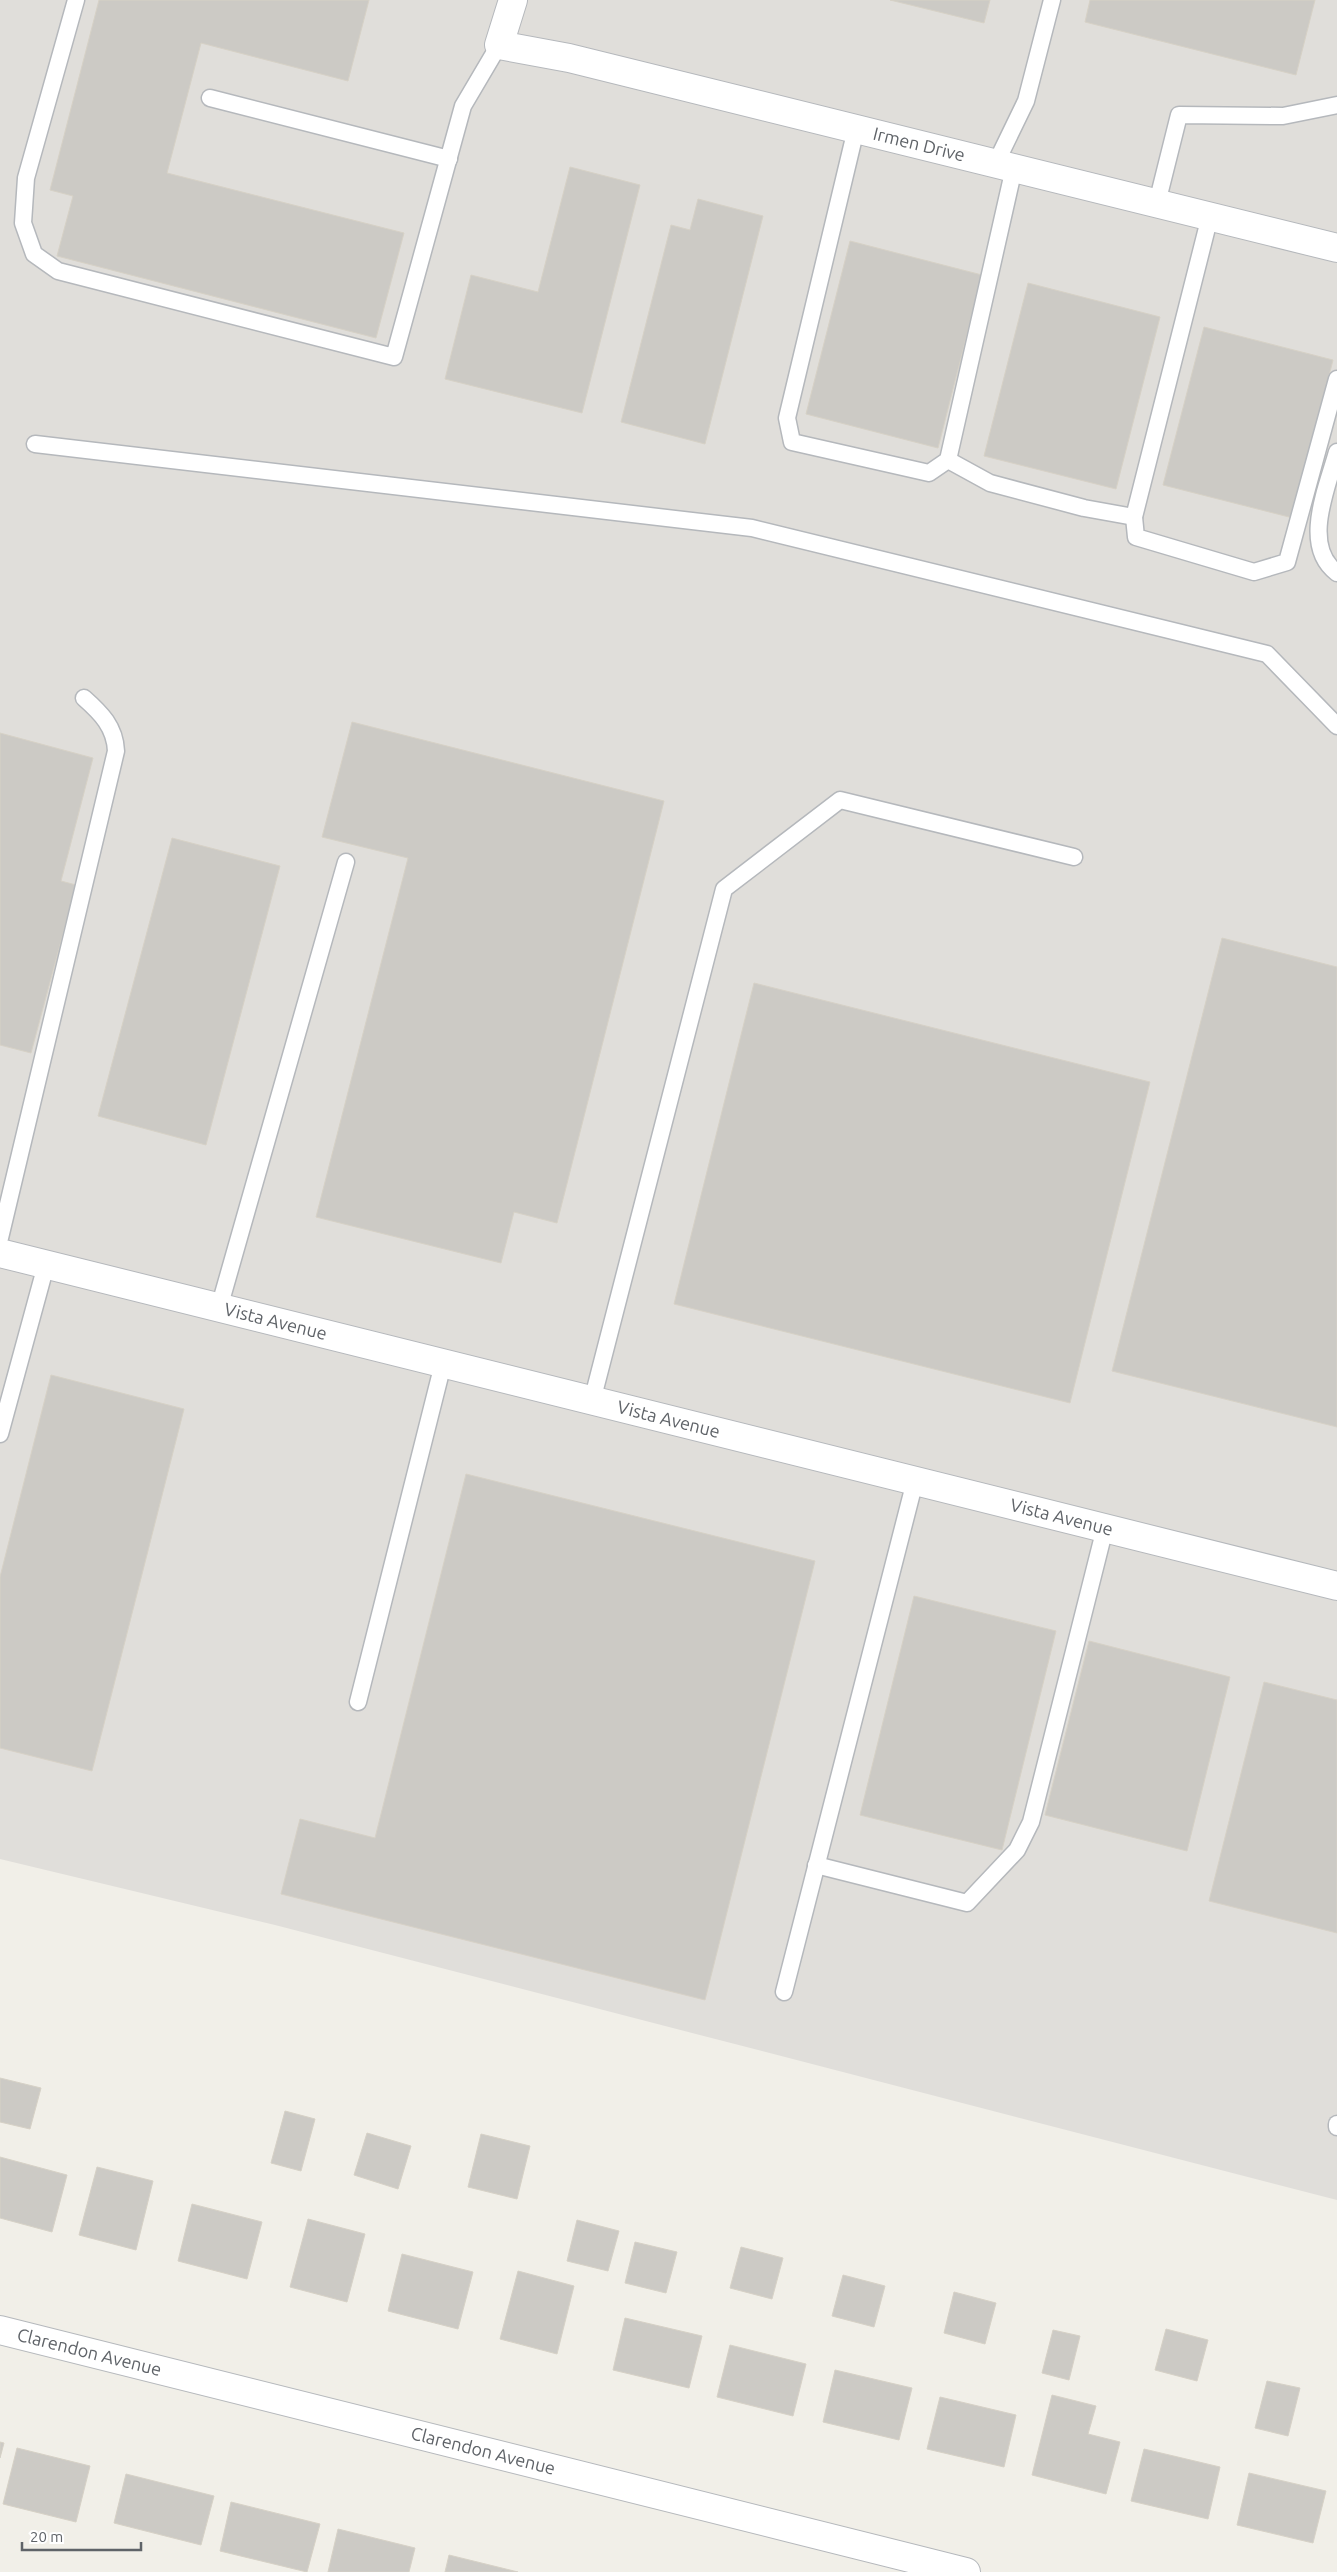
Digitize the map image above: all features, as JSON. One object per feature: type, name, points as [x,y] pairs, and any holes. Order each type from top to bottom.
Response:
[{"type":"street","points":[[499,45],[513,0]]},
{"type":"street","name":"Irmen Drive","points":[[499,45],[569,58],[1337,248]]},
{"type":"street","name":"Vista Avenue","points":[[0,1253],[1337,1586]]},
{"type":"street","name":"Clarendon Avenue","points":[[0,2330],[966,2572]]},
{"type":"lane","points":[[76,0],[26,178],[23,223],[34,254],[58,271],[394,356],[463,106],[499,45]]},
{"type":"lane","points":[[856,129],[787,418],[792,442],[929,473],[948,460],[1005,166],[1026,102],[1052,0]]},
{"type":"lane","points":[[210,98],[449,159]]},
{"type":"lane","points":[[1157,203],[1179,115],[1284,116],[1337,106]]},
{"type":"lane","points":[[1210,216],[1134,517],[1136,537],[1254,572],[1287,562],[1337,379]]},
{"type":"lane","points":[[35,444],[752,528],[1267,654],[1337,726]]},
{"type":"lane","points":[[1337,452],[1322,507],[1318,535],[1321,554],[1327,565],[1337,573]]},
{"type":"lane","points":[[948,460],[990,483],[1084,508],[1134,517]]},
{"type":"lane","points":[[0,1238],[116,751],[115,738],[110,726],[100,712],[84,698]]},
{"type":"lane","points":[[592,1401],[724,889],[840,800],[1074,857]]},
{"type":"lane","points":[[219,1308],[346,862]]},
{"type":"lane","points":[[0,1434],[46,1265]]},
{"type":"lane","points":[[358,1702],[443,1364]]},
{"type":"lane","points":[[784,1992],[915,1481]]},
{"type":"lane","points":[[816,1865],[967,1903],[1017,1850],[1031,1822],[1105,1528]]},
{"type":"shaded area","points":[[0,0],[1337,0],[1337,2200],[275,1925],[0,1859]]},
{"type":"building","points":[[99,0],[369,0],[348,81],[201,43],[167,173],[404,233],[376,338],[57,256],[73,196],[50,190]]},
{"type":"building","points":[[890,0],[990,0],[984,23]]},
{"type":"building","points":[[1090,0],[1315,0],[1296,75],[1085,22]]},
{"type":"building","points":[[570,167],[640,185],[582,413],[445,379],[471,275],[538,292]]},
{"type":"building","points":[[698,199],[763,216],[705,444],[621,422],[671,225],[690,230]]},
{"type":"building","points":[[850,241],[982,275],[938,448],[806,414]]},
{"type":"building","points":[[1028,283],[1160,317],[1116,489],[984,456]]},
{"type":"building","points":[[1204,327],[1333,360],[1293,518],[1163,485]]},
{"type":"building","points":[[352,722],[664,801],[557,1223],[514,1212],[501,1263],[316,1217],[408,858],[322,837]]},
{"type":"building","points":[[0,733],[93,758],[61,881],[76,885],[31,1053],[0,1045]]},
{"type":"building","points":[[172,838],[280,866],[206,1145],[98,1116]]},
{"type":"building","points":[[1222,938],[1337,967],[1337,1427],[1112,1371]]},
{"type":"building","points":[[754,983],[1150,1082],[1070,1403],[674,1304]]},
{"type":"building","points":[[51,1375],[184,1409],[92,1771],[0,1748],[0,1577]]},
{"type":"building","points":[[466,1474],[815,1561],[705,2000],[281,1894],[300,1819],[375,1838]]},
{"type":"building","points":[[914,1596],[1056,1631],[1002,1850],[860,1815]]},
{"type":"building","points":[[1089,1641],[1230,1677],[1187,1851],[1045,1815]]},
{"type":"building","points":[[1264,1682],[1337,1700],[1337,1933],[1209,1901]]},
{"type":"building","points":[[0,2078],[41,2088],[30,2129],[0,2122]]},
{"type":"building","points":[[285,2111],[315,2119],[301,2171],[271,2163]]},
{"type":"building","points":[[367,2133],[411,2146],[398,2189],[354,2175]]},
{"type":"building","points":[[481,2134],[530,2146],[517,2199],[468,2187]]},
{"type":"building","points":[[0,2157],[67,2175],[52,2232],[0,2218]]},
{"type":"building","points":[[97,2167],[153,2181],[136,2250],[79,2235]]},
{"type":"building","points":[[192,2204],[262,2222],[247,2279],[178,2261]]},
{"type":"building","points":[[308,2219],[365,2234],[347,2302],[290,2287]]},
{"type":"building","points":[[577,2220],[619,2231],[608,2271],[567,2261]]},
{"type":"building","points":[[635,2242],[677,2252],[666,2293],[625,2283]]},
{"type":"building","points":[[741,2247],[783,2258],[772,2299],[730,2288]]},
{"type":"building","points":[[402,2254],[473,2272],[458,2329],[388,2311]]},
{"type":"building","points":[[518,2271],[574,2286],[557,2354],[500,2339]]},
{"type":"building","points":[[843,2275],[885,2286],[874,2327],[832,2316]]},
{"type":"building","points":[[954,2292],[996,2303],[985,2344],[944,2333]]},
{"type":"building","points":[[625,2318],[702,2336],[689,2388],[613,2370]]},
{"type":"building","points":[[1166,2329],[1208,2340],[1197,2381],[1155,2370]]},
{"type":"building","points":[[1053,2330],[1080,2336],[1069,2380],[1042,2373]]},
{"type":"building","points":[[730,2345],[806,2364],[793,2416],[717,2397]]},
{"type":"building","points":[[835,2370],[912,2388],[899,2440],[823,2422]]},
{"type":"building","points":[[1267,2381],[1300,2388],[1288,2436],[1255,2428]]},
{"type":"building","points":[[1052,2395],[1096,2406],[1088,2434],[1120,2442],[1106,2494],[1032,2475]]},
{"type":"building","points":[[940,2397],[1016,2415],[1004,2467],[927,2449]]},
{"type":"building","points":[[0,2442],[4,2443],[0,2458]]},
{"type":"building","points":[[17,2448],[90,2466],[76,2522],[3,2504]]},
{"type":"building","points":[[1144,2449],[1220,2467],[1208,2519],[1131,2501]]},
{"type":"building","points":[[1249,2473],[1326,2491],[1313,2543],[1237,2525]]},
{"type":"building","points":[[126,2474],[214,2496],[201,2545],[114,2523]]},
{"type":"building","points":[[231,2502],[320,2524],[307,2572],[220,2551]]},
{"type":"building","points":[[338,2529],[415,2548],[409,2572],[328,2572]]},
{"type":"building","points":[[449,2555],[518,2572],[445,2572]]}]
